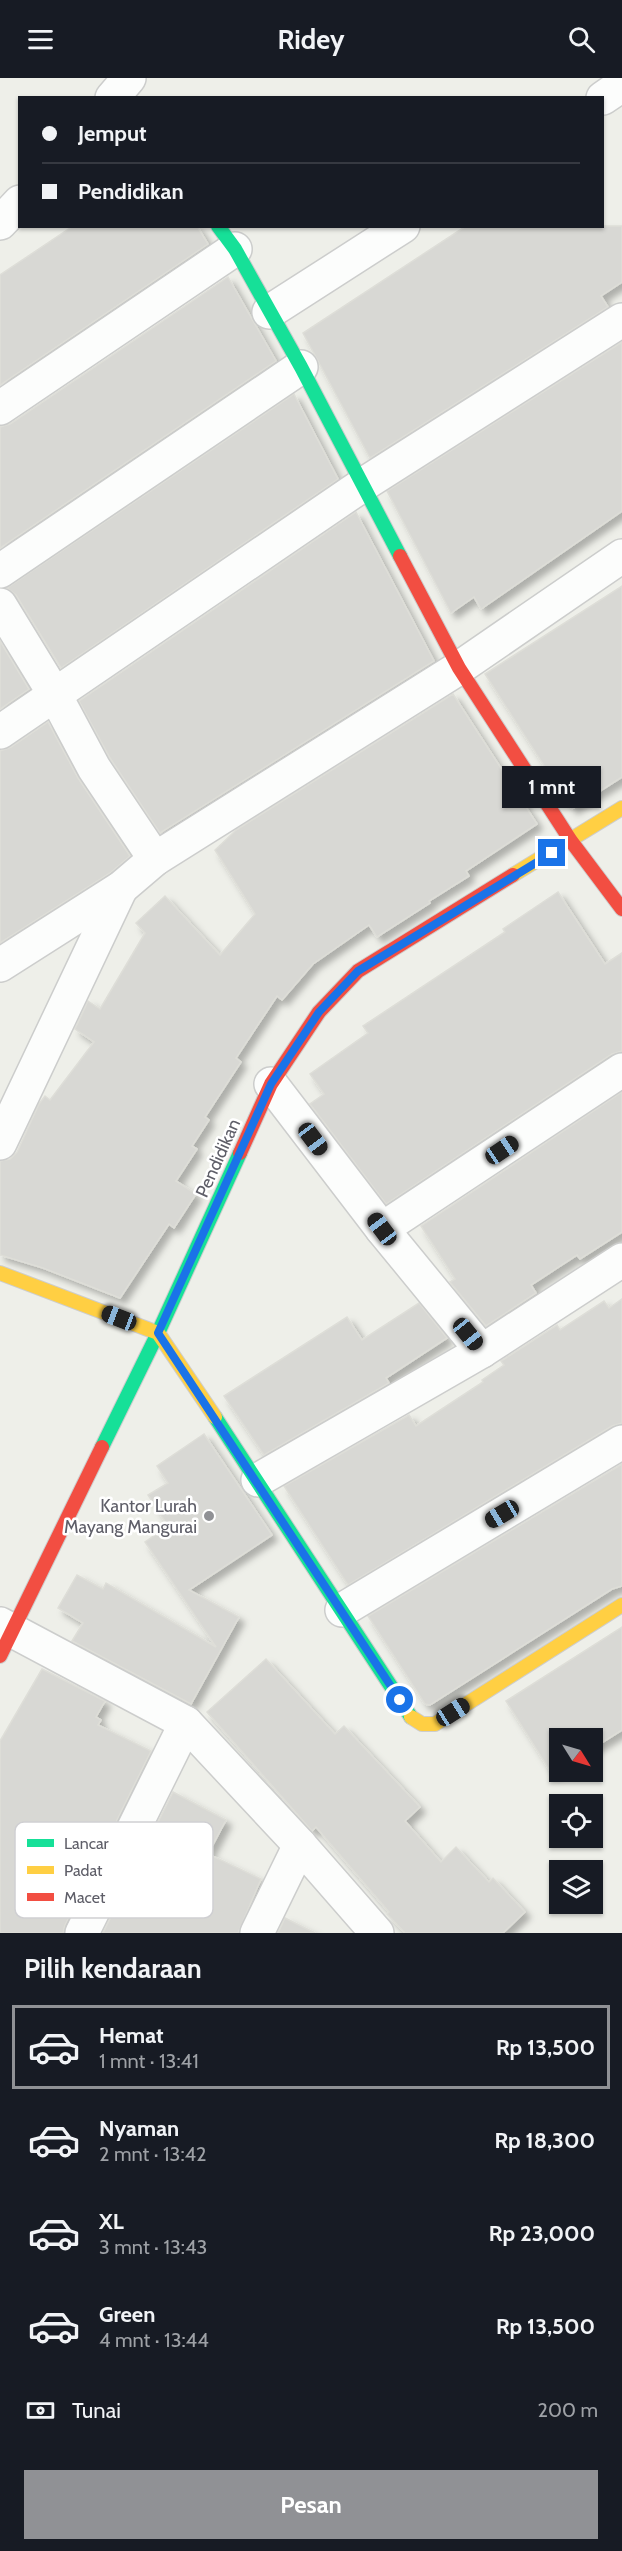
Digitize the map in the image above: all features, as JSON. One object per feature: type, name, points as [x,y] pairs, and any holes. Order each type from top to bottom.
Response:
[{"type":"street","points":[[604,97],[622,85]]},
{"type":"street","points":[[270,312],[400,228]]},
{"type":"street","points":[[0,408],[227,238],[301,367],[459,668],[571,841],[622,909]]},
{"type":"street","points":[[0,732],[364,484],[622,320]]},
{"type":"street","points":[[0,571],[301,367]]},
{"type":"street","points":[[0,965],[121,888],[155,859],[459,668],[622,556]]},
{"type":"street","points":[[0,605],[55,695],[94,768],[155,859]]},
{"type":"street","name":"Pendidikan","points":[[4,1636],[158,1333],[271,1084],[319,1012],[358,971],[622,808]]},
{"type":"street","points":[[0,1143],[121,888]]},
{"type":"street","points":[[382,1229],[622,1070]]},
{"type":"street","points":[[271,1084],[382,1229],[482,1351]]},
{"type":"street","points":[[258,1480],[482,1351],[622,1260]]},
{"type":"street","points":[[0,1273],[158,1333],[258,1480],[412,1718],[422,1724],[435,1724],[622,1605]]},
{"type":"street","points":[[342,1610],[622,1442]]},
{"type":"street","points":[[4,1636],[186,1723],[300,1845],[377,1933]]},
{"type":"street","points":[[137,1822],[186,1723]]},
{"type":"street","points":[[257,1933],[300,1845]]},
{"type":"street","points":[[82,1933],[89,1918]]},
{"type":"building","points":[[622,226],[622,282],[601,296],[608,307],[370,458],[303,333],[463,228]]},
{"type":"building","points":[[70,228],[198,228],[208,244],[0,385],[0,275]]},
{"type":"building","points":[[228,277],[276,361],[0,548],[0,427],[10,424]]},
{"type":"building","points":[[622,342],[622,511],[481,609],[474,597],[451,613],[387,491]]},
{"type":"building","points":[[294,394],[338,479],[61,668],[16,595],[7,588]]},
{"type":"building","points":[[356,512],[434,661],[160,833],[110,758],[79,701]]},
{"type":"building","points":[[622,586],[622,777],[572,809],[485,674]]},
{"type":"building","points":[[0,641],[29,689],[0,709]]},
{"type":"building","points":[[453,694],[537,824],[466,871],[469,876],[377,937],[369,925],[313,964],[282,1000],[277,996],[236,1058],[241,1062],[205,1117],[209,1120],[192,1146],[197,1149],[176,1181],[196,1194],[174,1228],[169,1224],[120,1298],[43,1268],[0,1255],[0,1161],[10,1159],[17,1152],[39,1104],[45,1096],[50,1100],[94,1042],[75,1029],[88,1001],[100,1009],[145,933],[136,923],[165,896],[220,955],[255,914],[215,850],[236,830]]},
{"type":"building","points":[[48,722],[78,778],[130,856],[110,873],[0,943],[0,751],[11,747]]},
{"type":"building","points":[[558,892],[605,964],[622,953],[622,1051],[612,1054],[386,1204],[310,1104],[324,1094],[310,1074],[368,1033],[363,1026],[505,932],[503,929]]},
{"type":"building","points":[[622,1092],[622,1232],[580,1259],[577,1255],[531,1285],[536,1293],[486,1326],[450,1282],[455,1279],[421,1226]]},
{"type":"building","points":[[622,1299],[622,1423],[612,1426],[348,1585],[284,1486],[409,1415],[416,1426],[483,1382],[482,1380],[504,1365],[501,1361],[557,1325],[560,1330],[604,1301],[609,1308]]},
{"type":"building","points":[[419,1303],[447,1338],[386,1378],[389,1383],[264,1455],[224,1396],[347,1317],[362,1340]]},
{"type":"building","points":[[204,1434],[272,1535],[189,1590],[239,1617],[191,1704],[72,1641],[83,1623],[58,1608],[77,1575],[103,1589],[106,1583],[216,1647],[145,1542],[168,1526],[148,1495],[168,1483],[157,1466]]},
{"type":"building","points":[[622,1464],[622,1586],[612,1589],[430,1705],[425,1704],[368,1616]]},
{"type":"building","points":[[622,1627],[622,1730],[603,1742],[603,1728],[549,1728],[549,1769],[506,1701]]},
{"type":"building","points":[[266,1659],[335,1734],[344,1726],[420,1807],[405,1821],[441,1862],[456,1847],[489,1882],[493,1878],[525,1912],[503,1933],[405,1933],[316,1827],[312,1831],[207,1712]]},
{"type":"building","points":[[42,1669],[105,1701],[96,1717],[101,1720],[98,1725],[151,1751],[116,1822],[15,1822],[15,1918],[68,1918],[63,1933],[0,1933],[0,1741]]},
{"type":"building","points":[[173,1792],[226,1820],[213,1845],[213,1822],[158,1822]]},
{"type":"building","points":[[213,1856],[261,1879],[238,1933],[103,1933],[110,1918],[213,1918]]},
{"type":"building","points":[[285,1918],[315,1933],[278,1933]]},
{"type":"traffic: fast","points":[[219,228],[235,249],[301,367],[400,556]]},
{"type":"traffic: fast","points":[[102,1447],[158,1333],[240,1153]]},
{"type":"traffic: fast","points":[[215,1417],[411,1717]]},
{"type":"traffic: slow","points":[[513,875],[622,808]]},
{"type":"traffic: slow","points":[[0,1273],[158,1333],[215,1417]]},
{"type":"traffic: slow","points":[[411,1717],[422,1724],[435,1724],[622,1605]]},
{"type":"traffic: jam","points":[[400,556],[459,668],[571,841],[622,909]]},
{"type":"traffic: jam","points":[[240,1153],[271,1084],[319,1012],[358,971],[513,875]]},
{"type":"traffic: jam","points":[[0,1656],[102,1447]]},
{"type":"place","name":"Kantor Lurah Mayang Mangurai","points":[[209,1516]]},
{"type":"route","points":[[400,1700],[258,1480],[158,1333],[271,1084],[319,1012],[358,971],[552,853]]}]
